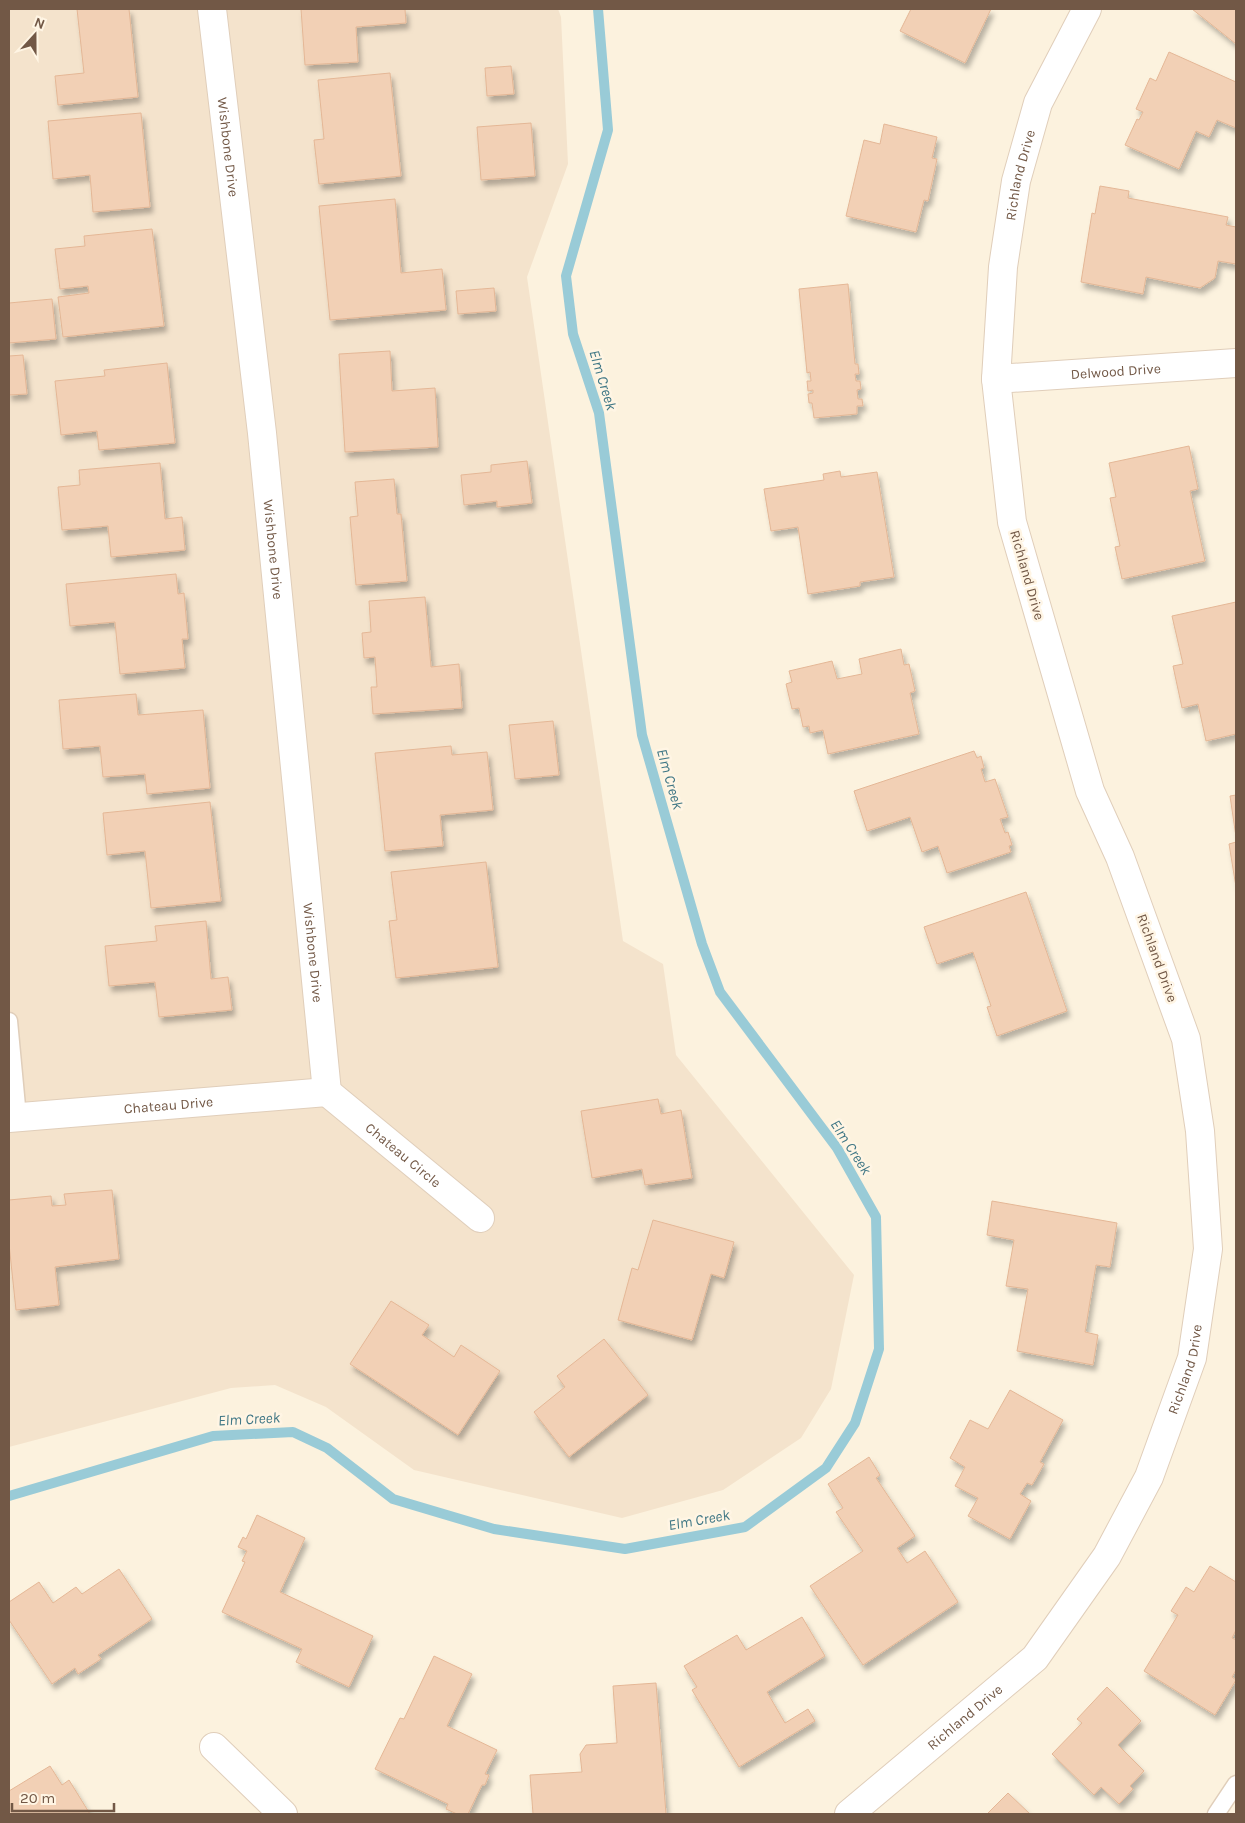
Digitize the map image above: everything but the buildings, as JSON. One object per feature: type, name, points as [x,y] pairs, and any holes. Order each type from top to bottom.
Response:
[{"type":"street","name":"Wishbone Drive","points":[[212,9],[262,432],[327,1092]]},
{"type":"street","name":"Richland Drive","points":[[849,1814],[1035,1658],[1107,1556],[1149,1477],[1192,1358],[1208,1249],[1200,1131],[1186,1039],[1120,856],[1090,791],[1014,531],[996,379],[1003,267],[1016,182],[1038,103],[1087,9]]},
{"type":"street","name":"Delwood Drive","points":[[996,379],[1236,363]]},
{"type":"street","name":"Chateau Drive","points":[[13,1118],[327,1092]]},
{"type":"street","name":"Chateau Circle","points":[[327,1092],[480,1218]]},
{"type":"street","points":[[214,1747],[283,1814]]},
{"type":"lane","points":[[9,1022],[13,1118]]},
{"type":"lane","points":[[1216,1814],[1236,1784]]},
{"type":"shaded area","points":[[9,9],[558,9],[561,17],[568,164],[527,277],[623,941],[663,964],[676,1055],[854,1275],[831,1389],[801,1438],[723,1490],[622,1518],[414,1470],[326,1407],[275,1385],[231,1388],[9,1447]]},
{"type":"waterway","name":"Elm Creek","points":[[9,1496],[213,1436],[293,1432],[327,1448],[393,1499],[494,1529],[625,1549],[745,1527],[826,1468],[855,1423],[879,1349],[876,1217],[837,1148],[720,992],[702,944],[642,735],[599,413],[573,334],[566,276],[608,130],[598,9]]}]
